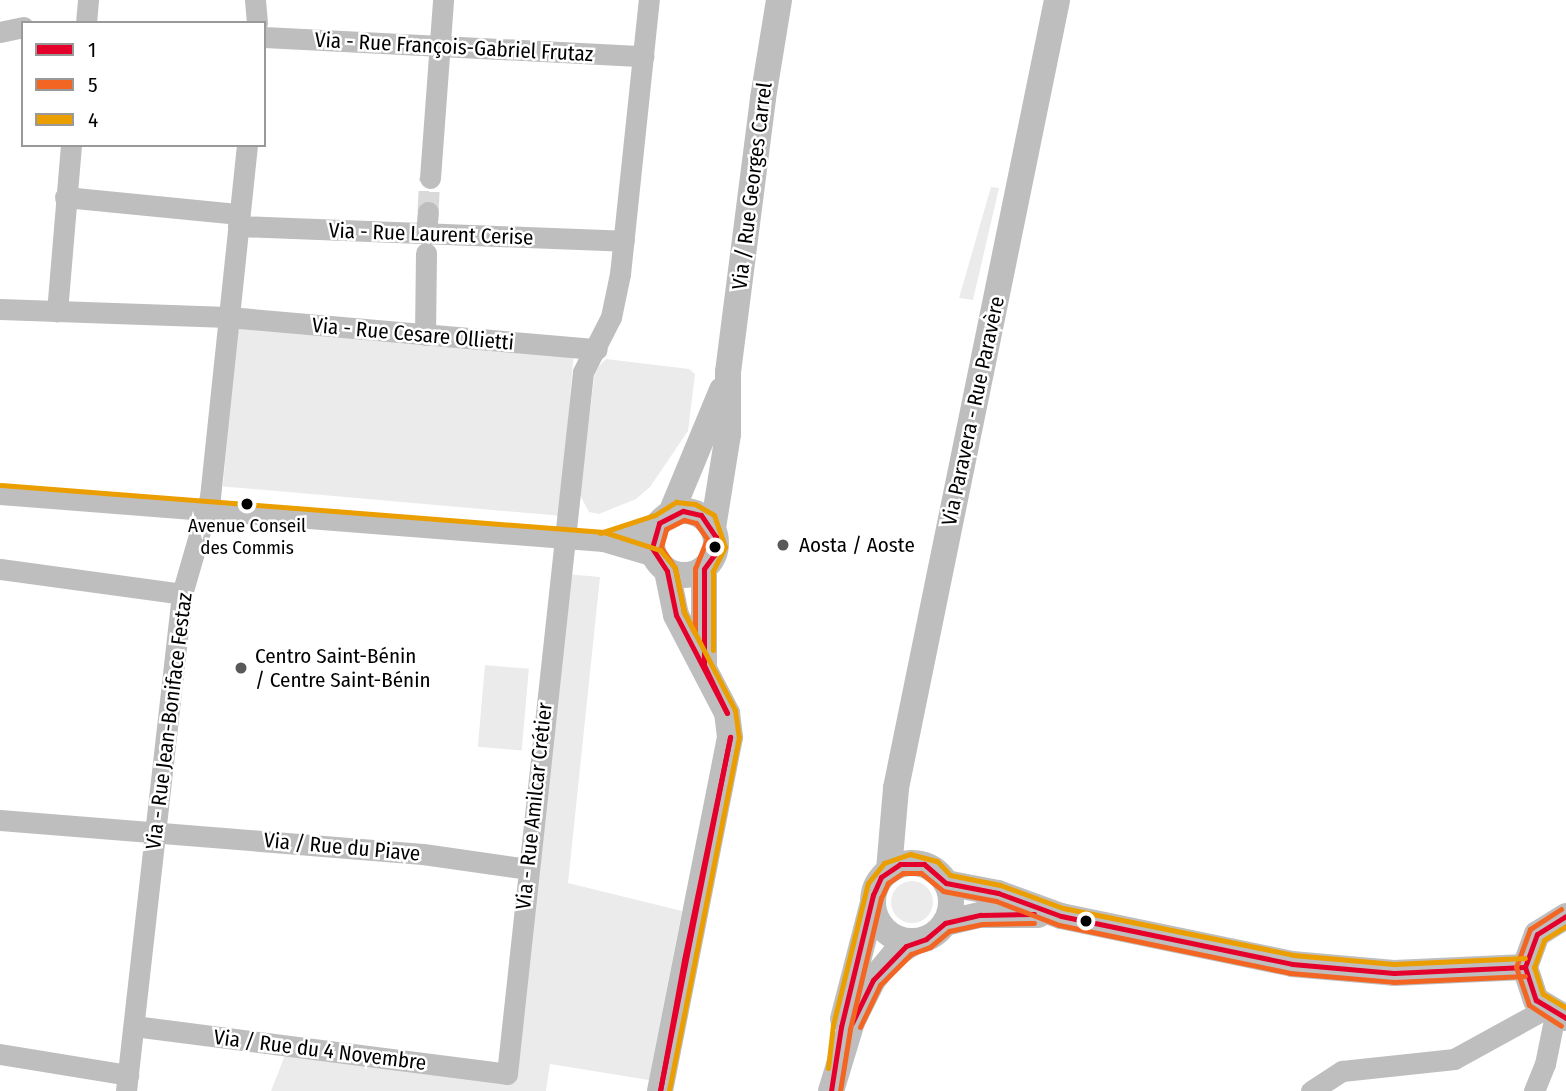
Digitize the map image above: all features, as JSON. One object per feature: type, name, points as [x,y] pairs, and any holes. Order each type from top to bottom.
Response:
[{"type":"street","points":[[86,21],[88,0]]},
{"type":"street","points":[[255,0],[257,21]]},
{"type":"street","points":[[430,172],[442,47],[443,0]]},
{"type":"street","name":"Via - Rue Amilcar Crétier","points":[[507,1074],[562,538],[568,519],[583,372],[611,317],[624,241],[649,0]]},
{"type":"street","name":"Via / Rue Georges Carrel","points":[[728,372],[779,0]]},
{"type":"street","name":"Via Paravera - Rue Paravère","points":[[889,870],[896,788],[1057,0]]},
{"type":"street","name":"Via - Rue François-Gabriel Frutaz","points":[[266,37],[643,56]]},
{"type":"street","points":[[57,311],[71,147]]},
{"type":"street","name":"Via - Rue Jean-Boniface Festaz","points":[[127,1083],[182,594],[208,508],[247,147]]},
{"type":"street","name":"Via - Rue Laurent Cerise","points":[[65,197],[426,244],[624,241]]},
{"type":"street","points":[[425,335],[428,212]]},
{"type":"street","name":"Via - Rue Cesare Ollietti","points":[[0,309],[228,317],[597,349]]},
{"type":"street","points":[[660,1091],[730,737],[727,713],[676,615],[652,539],[665,518],[728,372]]},
{"type":"street","points":[[704,665],[704,569],[716,547],[712,528],[728,433],[728,372]]},
{"type":"street","points":[[0,494],[208,508],[603,541],[687,576],[704,569]]},
{"type":"street","points":[[603,541],[665,518],[692,512],[712,528]]},
{"type":"street","points":[[0,569],[182,594]]},
{"type":"street","name":"Via / Rue du Piave","points":[[0,820],[155,830],[423,854],[528,869]]},
{"type":"street","points":[[895,823],[924,864],[946,883],[951,896],[945,923]]},
{"type":"street","points":[[834,1080],[841,1027],[876,886],[889,870],[912,863],[924,864]]},
{"type":"street","points":[[946,883],[998,893],[1061,916],[1292,964],[1394,973],[1548,1005]]},
{"type":"street","points":[[872,906],[886,933],[914,942]]},
{"type":"street","points":[[834,1080],[852,1022],[873,980],[894,955],[914,942],[926,939],[945,923],[981,915],[1061,916]]},
{"type":"street","points":[[1534,1091],[1545,1064],[1548,1005],[1536,934],[1566,916]]},
{"type":"street","points":[[1311,1091],[1342,1071],[1454,1059],[1548,1005]]},
{"type":"street","name":"Via / Rue du 4 Novembre","points":[[134,1026],[507,1074]]},
{"type":"street","points":[[0,1054],[127,1083]]},
{"type":"shaded area","points":[[991,187],[999,188],[973,300],[959,298]]},
{"type":"shaded area","points":[[237,325],[574,354],[560,516],[223,486]]},
{"type":"shaded area","points":[[606,359],[689,369],[695,374],[688,431],[650,487],[636,499],[599,514],[589,512],[580,495],[595,370]]},
{"type":"shaded area","points":[[566,574],[600,577],[568,883],[682,911],[649,1080],[550,1064],[546,1091],[271,1091],[287,1050],[512,1081]]},
{"type":"shaded area","points":[[485,665],[529,669],[522,751],[478,747]]},
{"type":"shaded area","points":[[912,881],[927,887],[933,902],[927,917],[912,923],[897,917],[891,902],[897,887]]},
{"type":"tunnel","points":[[428,212],[430,178]]},
{"type":"transit line","name":"4","points":[[1,485],[604,532],[660,550],[675,568],[684,612],[735,710],[739,737],[669,1091]]},
{"type":"transit line","name":"4","points":[[600,533],[655,515],[676,502],[695,504],[714,515],[725,547],[713,571],[713,650]]},
{"type":"transit line","name":"1","points":[[683,511],[701,515],[716,537],[714,555],[704,569],[704,665],[727,713],[676,615],[667,571],[652,548],[659,523],[683,511]]},
{"type":"transit line","name":"5","points":[[684,520],[696,523],[707,539],[695,568],[695,633],[684,612],[675,568],[661,547],[666,529],[684,520]]},
{"type":"transit line","name":"1","points":[[730,737],[660,1091],[684,960],[730,737]]},
{"type":"transit line","name":"4","points":[[828,1068],[833,1025],[868,883],[884,863],[910,854],[937,861],[950,875],[1000,885],[1063,908],[1293,955],[1394,964],[1525,958]]},
{"type":"transit line","name":"1","points":[[831,1091],[841,1027],[873,895],[881,877],[900,864],[924,864],[946,883],[998,893],[1061,916],[1292,964],[1394,973],[1525,967]]},
{"type":"transit line","name":"5","points":[[840,1091],[850,1029],[881,898],[888,883],[903,873],[921,873],[943,891],[996,901],[1059,925],[1290,973],[1394,982],[1525,976]]},
{"type":"transit line","name":"5","points":[[1561,909],[1530,929],[1516,967],[1529,1005],[1561,1026]]},
{"type":"transit line","name":"1","points":[[852,1023],[873,980],[906,946],[926,939],[945,923],[981,915],[1034,914]]},
{"type":"transit line","name":"1","points":[[1566,916],[1537,934],[1525,967],[1536,1000],[1566,1018]]},
{"type":"transit line","name":"5","points":[[860,1027],[880,985],[911,954],[930,947],[949,931],[982,924],[1034,923]]},
{"type":"transit line","name":"4","points":[[1566,926],[1544,940],[1534,967],[1543,994],[1566,1008]]},
{"type":"place","name":"Avenue Conseil des Commis","points":[[247,504]]},
{"type":"place","name":"Aosta / Aoste","points":[[783,545]]},
{"type":"place","name":"Centro Saint-Bénin / Centre Saint-Bénin","points":[[241,668]]}]
